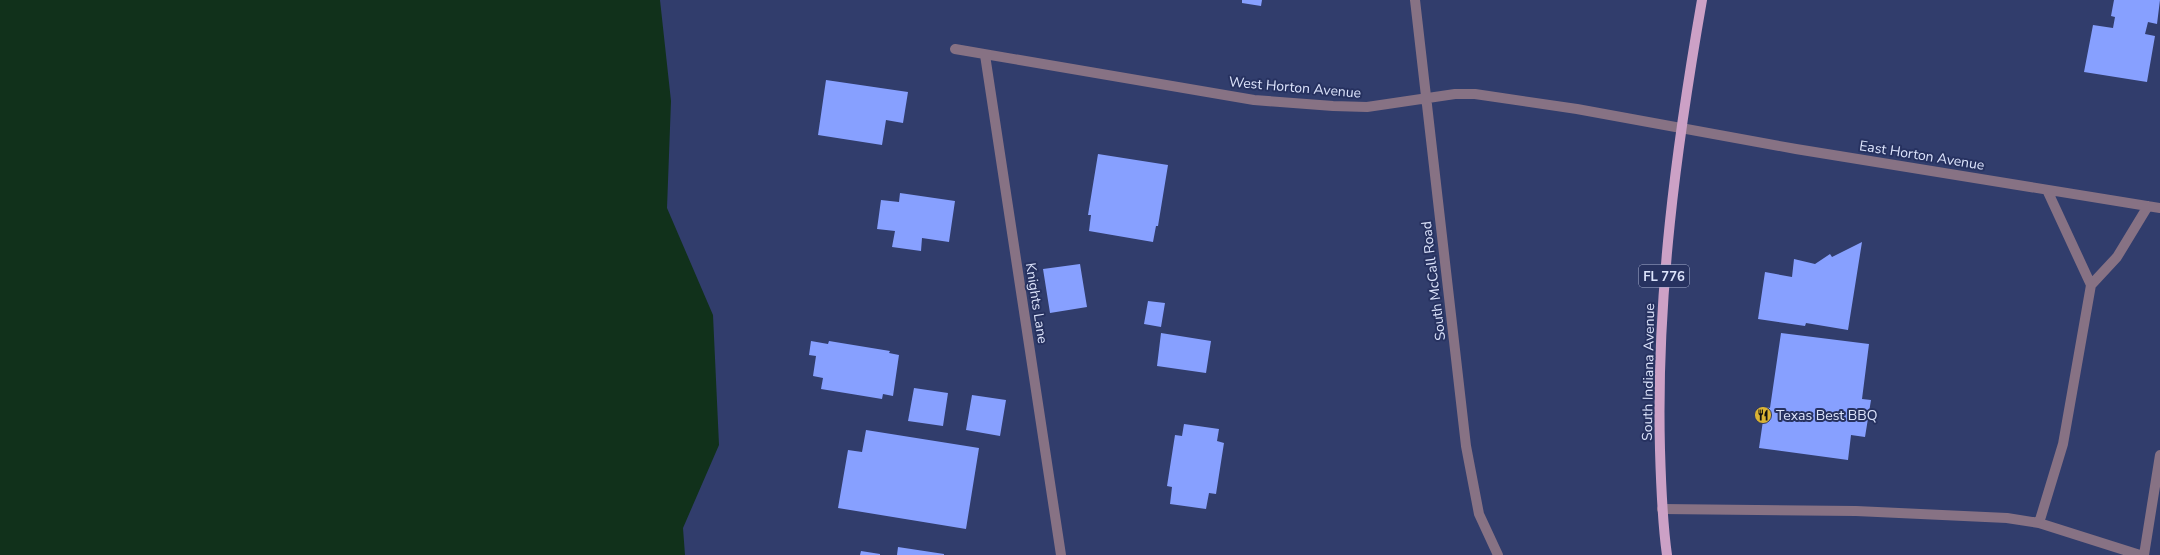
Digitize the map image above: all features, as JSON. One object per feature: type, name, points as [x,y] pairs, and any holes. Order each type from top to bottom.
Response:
[{"type":"main road","name":"South Indiana Avenue","points":[[1667,555],[1662,509],[1658,390],[1665,268],[1680,127],[1702,0]]},
{"type":"street","name":"South McCall Road","points":[[1415,0],[1466,446],[1479,514],[1498,555]]},
{"type":"street","name":"West Horton Avenue","points":[[955,49],[1254,100],[1367,107],[1455,94],[1475,94],[1680,127]]},
{"type":"street","name":"Knights Lane","points":[[986,55],[1061,555]]},
{"type":"street","name":"East Horton Avenue","points":[[1680,127],[1796,149],[2160,208]]},
{"type":"street","points":[[2039,523],[2063,444],[2090,285],[2047,190]]},
{"type":"street","points":[[2090,285],[2117,257],[2148,206]]},
{"type":"street","points":[[2144,555],[2160,455]]},
{"type":"street","points":[[1662,509],[1892,512],[2007,518],[2039,523],[2140,555]]},
{"type":"shaded area","points":[[0,0],[660,0],[671,101],[667,208],[713,315],[719,445],[683,528],[685,555],[0,555]]},
{"type":"building","points":[[1242,0],[1262,0],[1261,6],[1242,3]]},
{"type":"building","points":[[2114,0],[2160,0],[2157,24],[2148,22],[2145,34],[2155,36],[2147,82],[2084,72],[2093,25],[2113,28],[2115,17],[2111,16]]},
{"type":"building","points":[[826,80],[908,92],[903,123],[886,120],[882,145],[818,135]]},
{"type":"building","points":[[1098,154],[1168,165],[1158,226],[1156,226],[1153,242],[1089,231],[1091,215],[1088,215]]},
{"type":"building","points":[[900,193],[955,201],[949,242],[922,238],[921,251],[892,247],[895,231],[877,229],[881,200],[899,202]]},
{"type":"building","points":[[1862,242],[1848,330],[1806,323],[1805,326],[1758,319],[1765,272],[1792,277],[1794,259],[1815,264],[1830,254],[1832,257]]},
{"type":"building","points":[[1080,264],[1087,307],[1050,313],[1043,269]]},
{"type":"building","points":[[1148,301],[1165,303],[1161,327],[1144,324]]},
{"type":"building","points":[[1161,333],[1211,341],[1206,373],[1157,366]]},
{"type":"building","points":[[1781,333],[1869,344],[1862,399],[1871,400],[1865,437],[1851,435],[1848,460],[1759,448],[1765,407],[1770,408]]},
{"type":"building","points":[[811,341],[828,344],[829,341],[890,351],[889,353],[899,355],[893,396],[883,394],[882,399],[821,389],[823,378],[813,376],[816,356],[809,355]]},
{"type":"building","points":[[914,388],[948,393],[943,426],[908,421]]},
{"type":"building","points":[[972,395],[1006,400],[1000,436],[966,430]]},
{"type":"building","points":[[1184,424],[1219,429],[1217,441],[1224,443],[1216,494],[1209,493],[1206,509],[1170,504],[1172,487],[1167,486],[1175,435],[1182,436]]},
{"type":"building","points":[[866,430],[979,448],[966,529],[838,508],[848,450],[862,452]]},
{"type":"building","points":[[898,547],[944,554],[944,555],[897,555]]},
{"type":"building","points":[[861,551],[880,554],[880,555],[860,555]]},
{"type":"place","name":"Texas Best BBQ","points":[[1763,415]]}]
